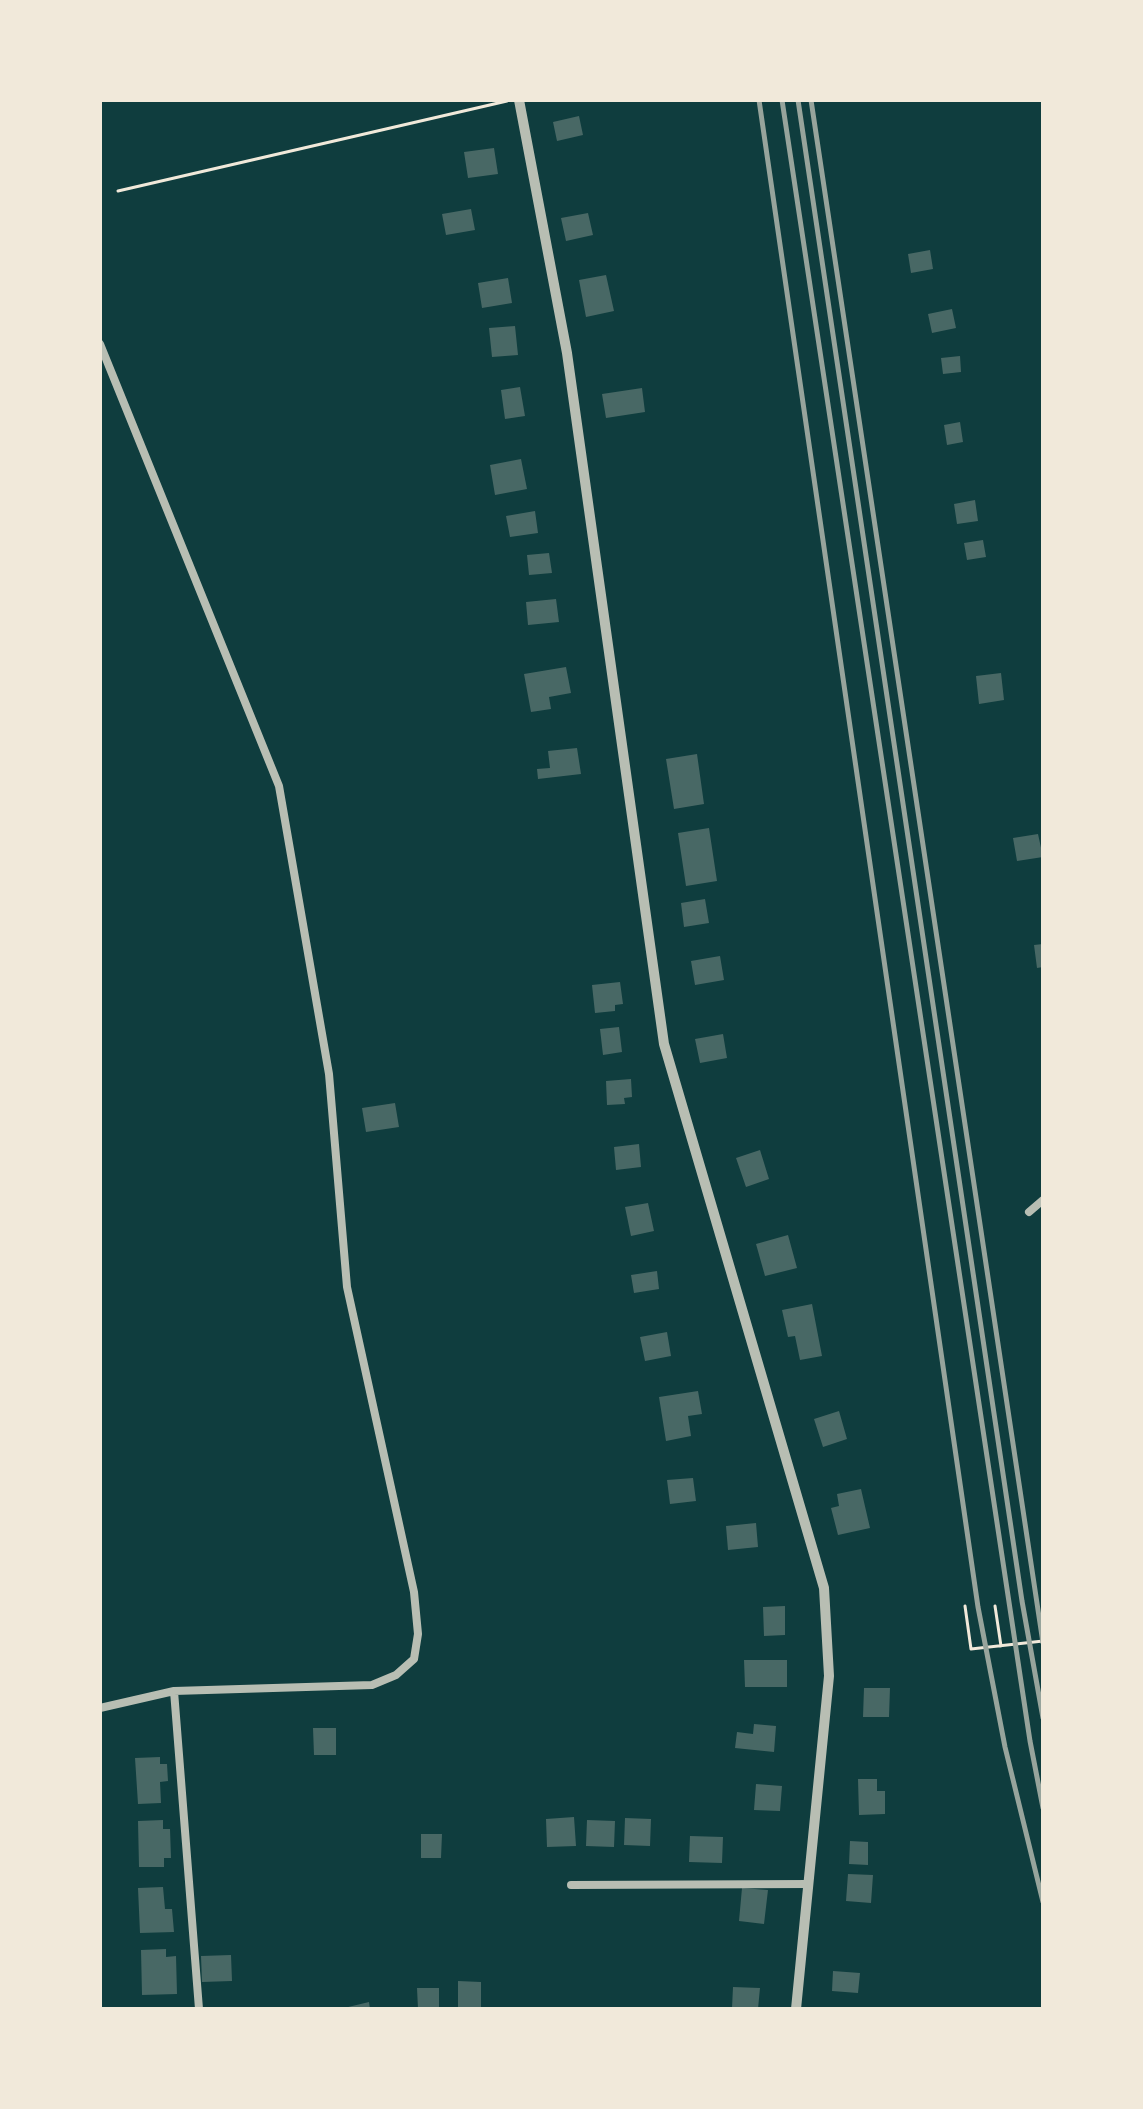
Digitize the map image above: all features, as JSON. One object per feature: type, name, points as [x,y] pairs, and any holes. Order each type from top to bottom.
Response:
[{"type":"street","points":[[519,100],[567,353],[664,1044],[824,1588],[829,1676],[796,2009]]},
{"type":"street","points":[[100,344],[279,786],[329,1074],[347,1287],[414,1592],[418,1634],[414,1659],[396,1675],[372,1685],[174,1691],[100,1708]]},
{"type":"street","points":[[1029,1212],[1043,1200]]},
{"type":"street","points":[[174,1691],[199,2009]]},
{"type":"street","points":[[571,1885],[809,1884]]},
{"type":"path","points":[[118,191],[511,100]]},
{"type":"path","points":[[965,1606],[971,1649],[1043,1641]]},
{"type":"path","points":[[995,1606],[1001,1646]]},
{"type":"building","points":[[579,116],[583,135],[557,141],[553,122]]},
{"type":"building","points":[[494,148],[498,174],[468,178],[464,152]]},
{"type":"building","points":[[471,209],[475,230],[446,235],[442,214]]},
{"type":"building","points":[[588,213],[593,235],[566,241],[561,218]]},
{"type":"building","points":[[930,250],[933,269],[911,273],[908,254]]},
{"type":"building","points":[[606,275],[614,311],[586,317],[579,280]]},
{"type":"building","points":[[508,278],[512,303],[482,308],[478,283]]},
{"type":"building","points":[[952,309],[956,328],[932,333],[928,314]]},
{"type":"building","points":[[515,326],[518,355],[492,357],[489,328]]},
{"type":"building","points":[[960,356],[961,372],[943,374],[941,358]]},
{"type":"building","points":[[520,387],[525,416],[505,419],[501,390]]},
{"type":"building","points":[[642,388],[645,412],[606,418],[602,394]]},
{"type":"building","points":[[960,422],[963,442],[947,445],[944,425]]},
{"type":"building","points":[[521,459],[527,489],[495,495],[490,465]]},
{"type":"building","points":[[975,500],[978,521],[957,524],[954,504]]},
{"type":"building","points":[[535,511],[538,533],[510,537],[506,516]]},
{"type":"building","points":[[983,540],[986,557],[967,560],[964,543]]},
{"type":"building","points":[[549,553],[552,573],[529,575],[527,555]]},
{"type":"building","points":[[556,599],[559,622],[528,625],[526,602]]},
{"type":"building","points":[[566,667],[571,693],[549,697],[551,709],[531,712],[524,674]]},
{"type":"building","points":[[1001,673],[1004,700],[979,704],[976,676]]},
{"type":"building","points":[[577,748],[581,774],[538,779],[537,769],[550,768],[548,751]]},
{"type":"building","points":[[697,754],[704,804],[674,809],[666,759]]},
{"type":"building","points":[[709,828],[717,881],[686,886],[678,833]]},
{"type":"building","points":[[1038,834],[1043,857],[1017,861],[1013,838]]},
{"type":"building","points":[[705,899],[709,923],[684,927],[681,903]]},
{"type":"building","points":[[1043,944],[1043,967],[1037,968],[1034,945]]},
{"type":"building","points":[[720,956],[724,980],[695,985],[691,961]]},
{"type":"building","points":[[620,982],[623,1004],[615,1005],[615,1011],[595,1013],[592,985]]},
{"type":"building","points":[[619,1027],[622,1052],[603,1055],[600,1029]]},
{"type":"building","points":[[723,1034],[727,1058],[700,1063],[695,1039]]},
{"type":"building","points":[[631,1079],[632,1097],[624,1098],[625,1104],[607,1105],[606,1081]]},
{"type":"building","points":[[395,1103],[399,1127],[366,1132],[362,1108]]},
{"type":"building","points":[[639,1144],[641,1167],[616,1170],[614,1147]]},
{"type":"building","points":[[760,1150],[769,1179],[746,1187],[736,1158]]},
{"type":"building","points":[[648,1203],[654,1231],[631,1236],[625,1207]]},
{"type":"building","points":[[788,1235],[797,1268],[765,1276],[756,1244]]},
{"type":"building","points":[[657,1271],[659,1289],[634,1293],[631,1275]]},
{"type":"building","points":[[812,1304],[822,1356],[800,1360],[795,1336],[788,1337],[782,1310]]},
{"type":"building","points":[[667,1332],[671,1356],[645,1361],[640,1337]]},
{"type":"building","points":[[698,1391],[702,1414],[688,1416],[691,1436],[666,1441],[659,1397]]},
{"type":"building","points":[[839,1411],[847,1439],[823,1447],[814,1419]]},
{"type":"building","points":[[693,1478],[696,1501],[670,1504],[667,1480]]},
{"type":"building","points":[[861,1489],[870,1528],[838,1535],[831,1508],[839,1506],[837,1494]]},
{"type":"building","points":[[756,1523],[758,1547],[728,1550],[726,1526]]},
{"type":"building","points":[[785,1606],[785,1635],[764,1636],[763,1607]]},
{"type":"building","points":[[744,1660],[787,1660],[787,1687],[745,1687]]},
{"type":"building","points":[[864,1688],[890,1688],[889,1717],[863,1717]]},
{"type":"building","points":[[754,1724],[776,1726],[774,1752],[735,1748],[737,1732],[753,1734]]},
{"type":"building","points":[[313,1728],[336,1728],[336,1755],[314,1755]]},
{"type":"building","points":[[160,1757],[160,1764],[167,1764],[168,1781],[160,1782],[161,1803],[138,1804],[135,1758]]},
{"type":"building","points":[[858,1779],[877,1779],[877,1791],[885,1791],[885,1814],[859,1815]]},
{"type":"building","points":[[756,1784],[782,1786],[780,1811],[754,1810]]},
{"type":"building","points":[[574,1817],[576,1846],[547,1847],[546,1819]]},
{"type":"building","points":[[625,1818],[651,1819],[650,1846],[624,1845]]},
{"type":"building","points":[[163,1820],[163,1829],[170,1829],[171,1858],[164,1858],[164,1867],[139,1867],[138,1821]]},
{"type":"building","points":[[587,1820],[615,1821],[614,1847],[586,1846]]},
{"type":"building","points":[[421,1834],[442,1834],[441,1858],[421,1858]]},
{"type":"building","points":[[690,1836],[723,1837],[722,1863],[689,1862]]},
{"type":"building","points":[[850,1841],[868,1842],[868,1865],[849,1864]]},
{"type":"building","points":[[848,1874],[873,1875],[871,1903],[846,1901]]},
{"type":"building","points":[[163,1887],[165,1909],[172,1909],[174,1932],[140,1933],[138,1888]]},
{"type":"building","points":[[742,1888],[768,1890],[764,1924],[739,1921]]},
{"type":"building","points":[[166,1949],[166,1957],[176,1956],[177,1994],[142,1995],[141,1950]]},
{"type":"building","points":[[231,1955],[232,1981],[202,1982],[201,1956]]},
{"type":"building","points":[[833,1971],[860,1973],[858,1993],[832,1991]]},
{"type":"building","points":[[458,1981],[481,1982],[481,2009],[458,2009]]},
{"type":"building","points":[[733,1987],[760,1988],[758,2009],[732,2008]]},
{"type":"building","points":[[417,1988],[439,1988],[439,2009],[418,2009]]},
{"type":"building","points":[[369,2002],[370,2009],[344,2009],[344,2008]]},
{"type":"railway","points":[[759,100],[978,1607],[1005,1747],[1043,1902]]},
{"type":"railway","points":[[782,100],[1030,1741],[1043,1808]]},
{"type":"railway","points":[[798,100],[1022,1601],[1043,1718]]},
{"type":"railway","points":[[811,100],[1043,1643]]}]
